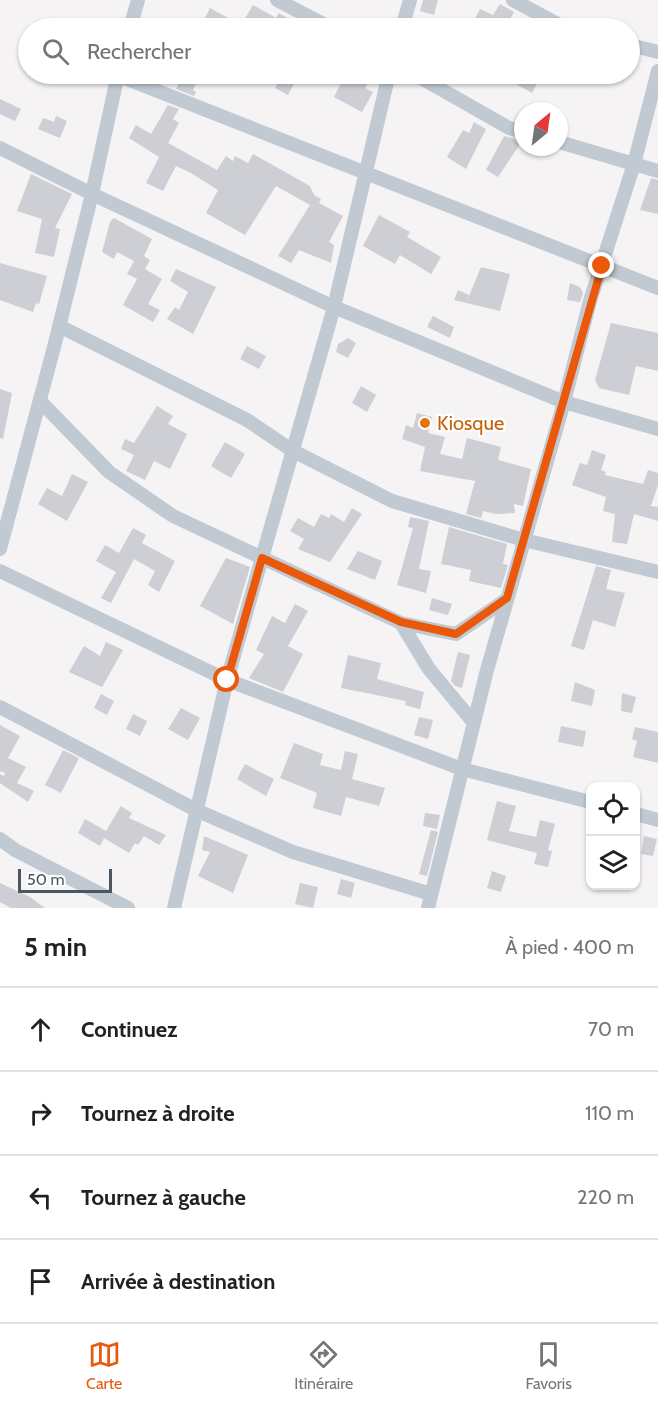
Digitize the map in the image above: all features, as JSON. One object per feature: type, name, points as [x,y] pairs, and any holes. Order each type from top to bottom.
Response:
[{"type":"street","points":[[133,18],[138,0]]},
{"type":"street","points":[[278,0],[312,18]]},
{"type":"street","points":[[405,18],[410,0]]},
{"type":"street","points":[[513,0],[546,18]]},
{"type":"street","points":[[640,47],[658,51]]},
{"type":"street","points":[[428,908],[507,598],[564,402],[590,301],[634,164],[658,71]]},
{"type":"street","points":[[0,549],[92,194],[116,84]]},
{"type":"street","points":[[143,84],[658,288]]},
{"type":"street","points":[[174,908],[227,680],[334,307],[386,84]]},
{"type":"street","points":[[432,84],[514,129]]},
{"type":"street","points":[[568,145],[658,171]]},
{"type":"street","points":[[0,148],[92,194],[334,307],[564,402],[658,429]]},
{"type":"street","points":[[59,326],[247,420],[293,451],[392,501],[524,540],[658,572]]},
{"type":"street","points":[[40,401],[109,472],[173,516],[401,622],[456,634],[507,598]]},
{"type":"street","points":[[0,571],[227,680],[462,769],[586,801]]},
{"type":"street","points":[[401,622],[429,669],[474,723]]},
{"type":"street","points":[[0,707],[198,811],[293,852],[431,894]]},
{"type":"street","points":[[640,815],[658,820]]},
{"type":"street","points":[[0,839],[15,850],[129,908]]},
{"type":"building","points":[[423,0],[438,0],[434,15],[420,11]]},
{"type":"building","points":[[500,4],[514,12],[511,18],[475,18],[480,9],[493,15]]},
{"type":"building","points":[[253,5],[276,18],[245,18]]},
{"type":"building","points":[[210,8],[228,18],[205,18]]},
{"type":"building","points":[[279,13],[287,18],[276,18]]},
{"type":"building","points":[[179,84],[196,84],[193,90],[196,92],[194,96],[176,89]]},
{"type":"building","points":[[277,84],[294,84],[288,95],[275,88]]},
{"type":"building","points":[[340,84],[367,84],[365,88],[373,92],[362,112],[334,97]]},
{"type":"building","points":[[516,84],[537,84],[532,93]]},
{"type":"building","points":[[0,99],[21,109],[15,121],[0,114]]},
{"type":"building","points":[[168,105],[179,109],[173,119],[179,123],[168,143],[217,170],[226,156],[233,161],[235,156],[248,163],[253,154],[310,186],[314,195],[321,199],[319,203],[343,216],[329,242],[334,245],[331,263],[299,250],[291,263],[278,256],[310,205],[276,186],[245,235],[206,213],[218,190],[191,173],[176,166],[163,191],[146,183],[159,157],[129,138],[136,125],[151,134]]},
{"type":"building","points":[[56,116],[67,121],[60,138],[38,129],[43,118],[54,122]]},
{"type":"building","points":[[474,122],[486,129],[466,169],[447,157],[463,130],[469,133]]},
{"type":"building","points":[[504,136],[514,139],[514,153],[498,177],[486,170]]},
{"type":"building","points":[[31,174],[72,194],[55,228],[60,229],[54,257],[35,253],[42,219],[17,211]]},
{"type":"building","points":[[651,178],[658,180],[658,214],[640,210]]},
{"type":"building","points":[[379,215],[410,232],[407,237],[441,257],[431,274],[400,255],[395,264],[363,246]]},
{"type":"building","points":[[114,218],[152,239],[144,256],[150,260],[145,269],[162,279],[148,304],[160,310],[153,322],[123,305],[137,279],[127,274],[134,261],[117,252],[114,259],[102,252],[110,222]]},
{"type":"building","points":[[0,263],[47,276],[39,304],[36,303],[33,312],[0,300]]},
{"type":"building","points":[[481,267],[510,274],[500,311],[454,300],[458,290],[469,295],[467,301]]},
{"type":"building","points":[[176,269],[216,287],[193,334],[167,319],[175,307],[179,310],[188,292],[170,281]]},
{"type":"building","points":[[570,283],[580,287],[583,293],[580,302],[567,300]]},
{"type":"building","points":[[433,316],[454,327],[450,338],[427,327]]},
{"type":"building","points":[[611,323],[658,333],[658,371],[636,366],[629,395],[599,388],[595,380]]},
{"type":"building","points":[[348,338],[356,343],[348,358],[336,352],[338,344]]},
{"type":"building","points":[[247,346],[266,356],[259,369],[240,359]]},
{"type":"building","points":[[361,386],[376,395],[367,412],[352,403]]},
{"type":"building","points":[[0,389],[12,393],[3,439],[0,438]]},
{"type":"building","points":[[157,406],[173,416],[168,424],[187,434],[170,469],[154,461],[145,480],[126,471],[134,455],[121,449],[125,439],[134,443]]},
{"type":"building","points":[[417,413],[432,417],[428,433],[445,437],[440,454],[462,459],[467,438],[501,447],[498,460],[531,469],[523,506],[514,504],[515,513],[496,514],[483,511],[481,518],[466,514],[475,481],[420,471],[425,447],[402,439],[406,425],[413,428]]},
{"type":"building","points":[[225,442],[245,454],[231,478],[211,466]]},
{"type":"building","points":[[592,450],[606,455],[601,470],[606,472],[605,475],[643,484],[648,470],[658,473],[658,485],[651,506],[658,507],[658,521],[634,514],[627,544],[612,542],[615,514],[603,511],[606,497],[572,485],[580,463],[587,465]]},
{"type":"building","points":[[72,474],[88,482],[67,521],[38,504],[47,488],[62,496]]},
{"type":"building","points":[[352,508],[362,514],[330,562],[298,549],[304,539],[290,531],[298,518],[314,527],[321,514],[329,518],[331,514],[344,522]]},
{"type":"building","points":[[410,517],[429,521],[419,569],[431,571],[426,593],[397,585],[413,528],[408,527]]},
{"type":"building","points":[[449,527],[507,544],[503,564],[508,565],[501,588],[469,581],[471,570],[441,564]]},
{"type":"building","points":[[133,528],[146,535],[142,543],[175,561],[159,592],[148,585],[155,571],[134,559],[111,603],[101,598],[116,572],[96,561],[105,545],[119,553]]},
{"type":"building","points":[[358,551],[382,561],[375,580],[347,569]]},
{"type":"building","points":[[226,558],[250,567],[233,624],[200,606]]},
{"type":"building","points":[[596,566],[611,570],[606,589],[625,593],[615,627],[593,620],[584,650],[571,646]]},
{"type":"building","points":[[432,598],[452,604],[448,615],[429,610]]},
{"type":"building","points":[[295,604],[308,611],[288,646],[303,654],[283,692],[249,678],[264,654],[256,650],[272,616],[285,623]]},
{"type":"building","points":[[106,642],[123,650],[102,687],[69,672],[84,646],[100,656]]},
{"type":"building","points":[[458,652],[470,655],[462,688],[455,686],[451,681]]},
{"type":"building","points":[[348,655],[381,663],[377,679],[424,692],[420,709],[405,705],[406,701],[341,688]]},
{"type":"building","points":[[575,682],[595,690],[592,706],[571,701]]},
{"type":"building","points":[[622,693],[636,697],[632,713],[621,711]]},
{"type":"building","points":[[101,694],[114,701],[107,715],[94,708]]},
{"type":"building","points":[[181,708],[200,718],[188,740],[168,729]]},
{"type":"building","points":[[133,714],[147,721],[140,736],[126,729]]},
{"type":"building","points":[[419,717],[433,720],[428,739],[414,735]]},
{"type":"building","points":[[0,725],[20,736],[8,758],[26,767],[17,783],[34,791],[28,802],[0,783],[0,774],[4,776],[5,773],[1,771],[0,773]]},
{"type":"building","points":[[561,726],[586,731],[583,747],[558,742]]},
{"type":"building","points":[[635,727],[658,732],[658,763],[633,757],[637,741],[632,739]]},
{"type":"building","points":[[294,743],[323,754],[320,765],[341,770],[345,751],[358,754],[352,779],[385,788],[379,806],[346,797],[341,816],[313,808],[317,793],[280,778]]},
{"type":"building","points":[[63,750],[79,758],[61,793],[45,785]]},
{"type":"building","points":[[245,764],[274,779],[266,796],[237,779]]},
{"type":"building","points":[[497,801],[516,806],[509,831],[536,837],[540,820],[555,824],[548,850],[552,851],[548,867],[534,864],[537,853],[487,840]]},
{"type":"building","points":[[121,806],[132,813],[129,818],[166,835],[159,845],[144,836],[138,845],[135,843],[129,853],[104,838],[100,846],[78,833],[85,819],[106,831]]},
{"type":"building","points":[[425,813],[440,815],[437,829],[423,826]]},
{"type":"building","points":[[431,830],[438,832],[427,876],[419,874]]},
{"type":"building","points":[[204,836],[248,855],[233,893],[198,876],[210,852],[202,850]]},
{"type":"building","points":[[644,836],[657,839],[653,856],[641,854]]},
{"type":"building","points":[[492,871],[506,876],[501,892],[487,888]]},
{"type":"building","points":[[341,879],[355,883],[351,898],[337,894]]},
{"type":"building","points":[[0,883],[30,897],[45,908],[11,908],[0,902]]},
{"type":"building","points":[[300,883],[318,887],[313,908],[295,904]]},
{"type":"place","name":"Kiosque","points":[[425,423]]},
{"type":"route","points":[[227,680],[262,558],[401,622],[456,634],[507,598],[564,402],[590,301],[602,266]]}]
